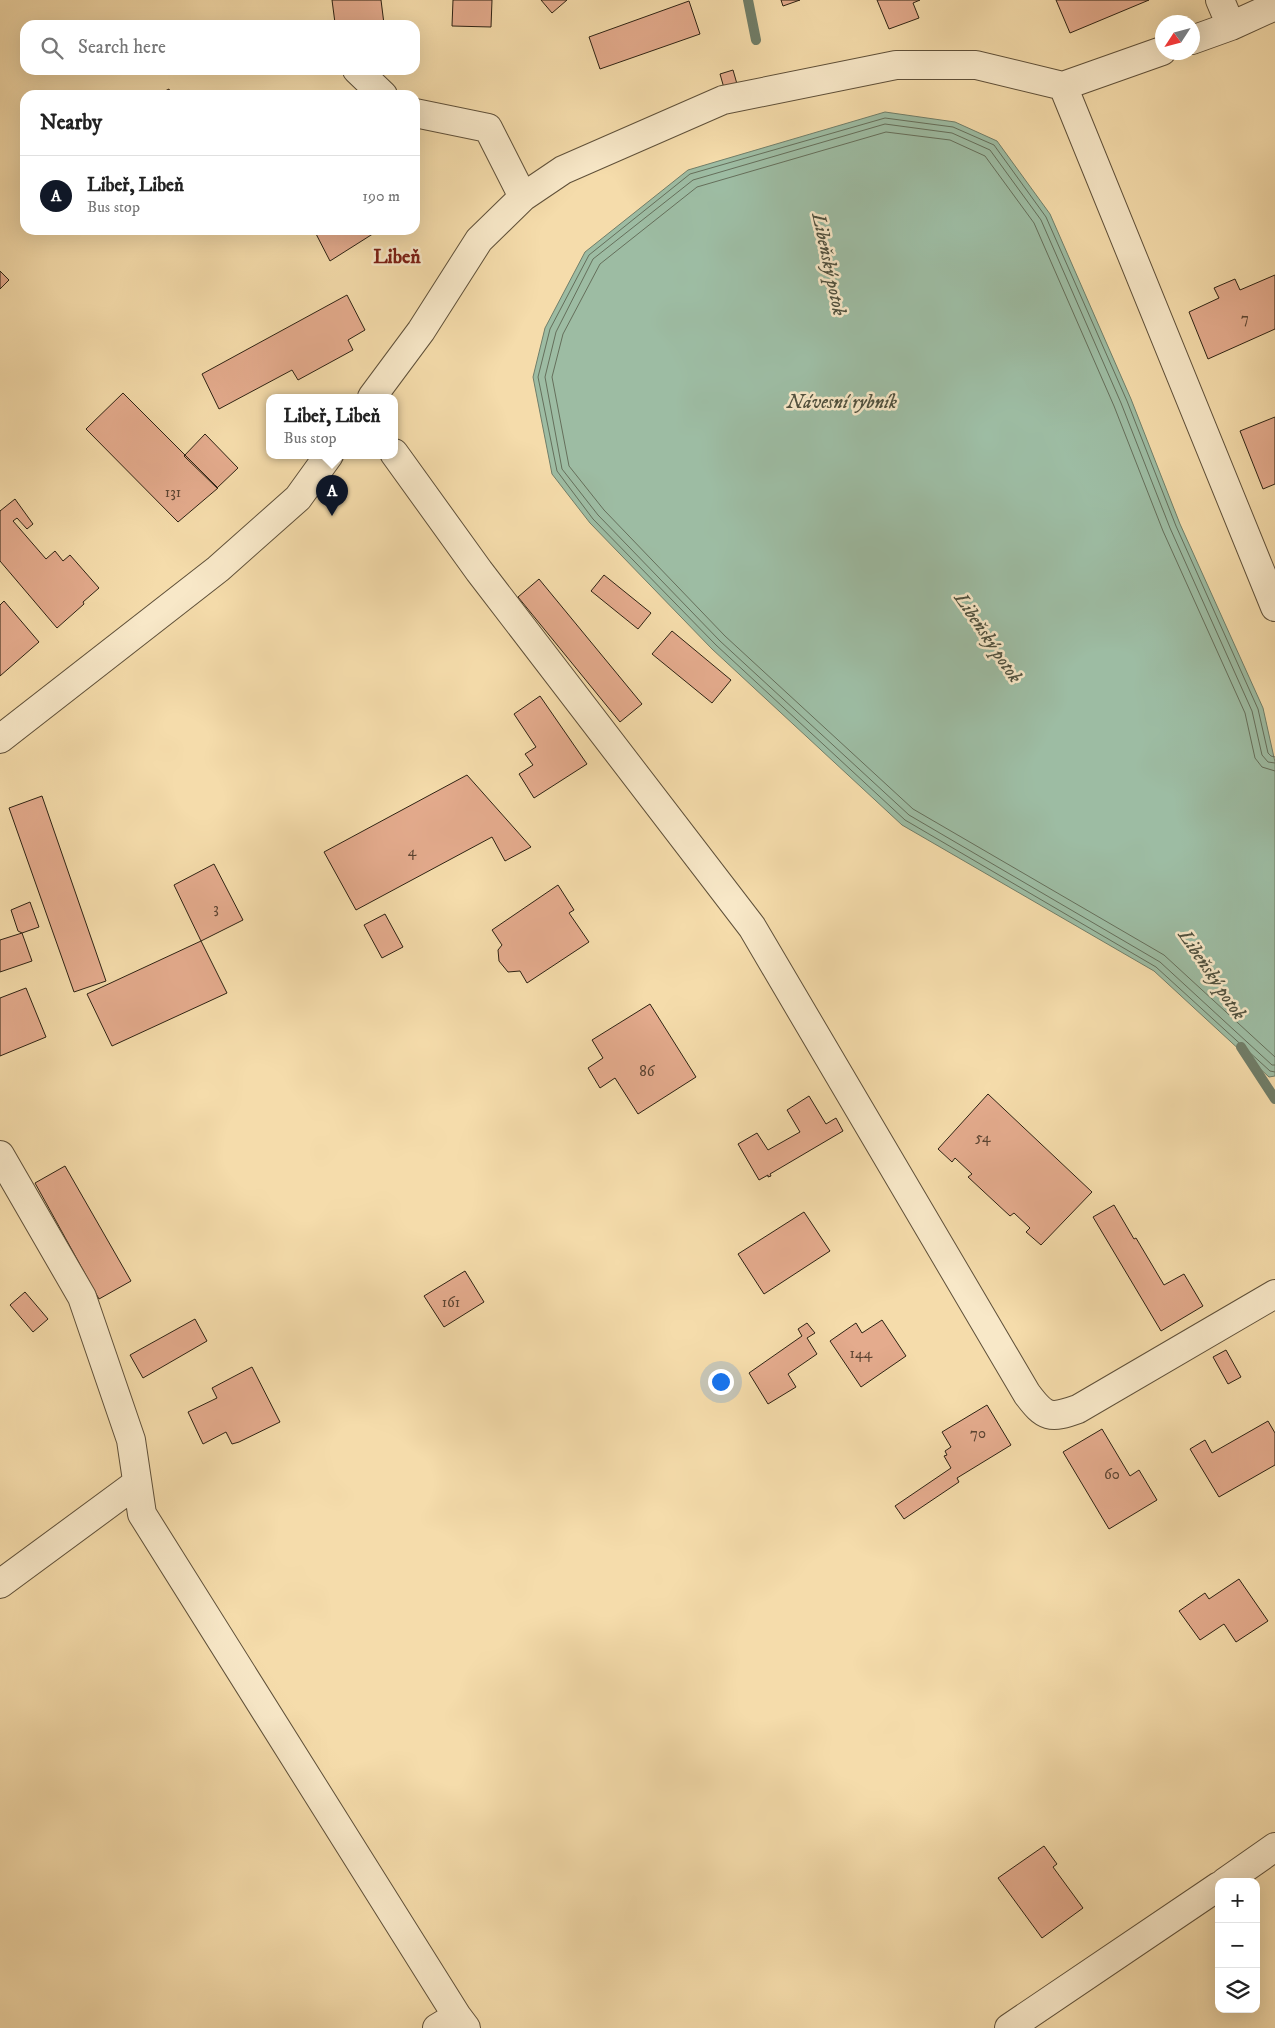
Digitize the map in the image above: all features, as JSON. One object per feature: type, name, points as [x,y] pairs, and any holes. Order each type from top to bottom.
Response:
[{"type":"street","points":[[1220,0],[1231,26]]},
{"type":"street","points":[[1200,37],[1231,26],[1275,6]]},
{"type":"street","points":[[374,394],[421,331],[479,240],[523,197],[563,170],[722,100],[896,65],[976,64],[1063,86],[1155,53]]},
{"type":"street","points":[[362,75],[378,90]]},
{"type":"street","points":[[1063,86],[1275,607]]},
{"type":"street","points":[[420,113],[488,128],[523,197]]},
{"type":"street","points":[[0,740],[218,569],[298,498],[326,459]]},
{"type":"street","points":[[398,459],[479,571],[752,927],[1027,1394],[1040,1410],[1058,1416],[1078,1409],[1275,1294]]},
{"type":"street","points":[[0,1155],[82,1297],[131,1440],[142,1514],[454,2024]]},
{"type":"street","points":[[0,1584],[137,1483]]},
{"type":"street","points":[[1231,1878],[1275,1847]]},
{"type":"street","points":[[1009,2028],[1215,1889]]},
{"type":"water","name":"Návesní rybník","points":[[885,112],[955,122],[997,141],[1050,214],[1131,399],[1180,524],[1263,708],[1275,762],[1275,1076],[1269,1077],[1154,971],[902,825],[712,649],[590,523],[552,474],[533,377],[545,328],[585,252],[688,170]]},
{"type":"building","points":[[332,0],[381,0],[384,20],[335,20]]},
{"type":"building","points":[[453,0],[492,0],[491,27],[452,26]]},
{"type":"building","points":[[541,0],[567,0],[552,13]]},
{"type":"building","points":[[781,0],[800,0],[783,6]]},
{"type":"building","points":[[877,0],[920,0],[913,3],[919,18],[889,29]]},
{"type":"building","points":[[1056,0],[1149,0],[1070,33]]},
{"type":"building","points":[[689,1],[700,34],[600,69],[589,37]]},
{"type":"building","points":[[733,70],[737,84],[724,88],[720,74]]},
{"type":"building","points":[[317,235],[371,235],[330,261]]},
{"type":"building","points":[[0,271],[9,280],[0,289]]},
{"type":"building","points":[[1275,275],[1275,329],[1208,359],[1189,312],[1219,298],[1214,288],[1235,279],[1240,290]]},
{"type":"building","points":[[347,295],[365,330],[348,340],[353,350],[298,380],[292,370],[219,409],[202,374]]},
{"type":"building","points":[[123,393],[218,488],[178,522],[86,429]]},
{"type":"building","points":[[1275,417],[1275,484],[1263,489],[1240,431]]},
{"type":"building","points":[[205,434],[238,468],[217,488],[184,456]]},
{"type":"building","points":[[15,499],[33,524],[27,529],[17,518],[13,521],[46,559],[55,551],[63,561],[70,555],[99,588],[57,628],[0,561],[0,511]]},
{"type":"building","points":[[604,575],[651,613],[638,629],[591,591]]},
{"type":"building","points":[[539,579],[642,704],[620,722],[518,597]]},
{"type":"building","points":[[4,601],[39,642],[0,676],[0,605]]},
{"type":"building","points":[[672,631],[731,680],[712,703],[652,654]]},
{"type":"building","points":[[540,696],[587,764],[534,798],[519,774],[533,765],[525,754],[536,747],[514,714]]},
{"type":"building","points":[[467,775],[531,847],[505,861],[492,837],[356,910],[324,852]]},
{"type":"building","points":[[42,796],[106,981],[74,992],[9,808]]},
{"type":"building","points":[[214,864],[243,920],[201,941],[174,885]]},
{"type":"building","points":[[558,885],[574,910],[569,913],[589,942],[527,983],[520,971],[508,972],[499,961],[498,950],[502,945],[492,930]]},
{"type":"building","points":[[30,902],[39,927],[22,933],[18,931],[11,910]]},
{"type":"building","points":[[385,914],[403,947],[382,958],[364,925]]},
{"type":"building","points":[[22,933],[32,961],[0,972],[0,940]]},
{"type":"building","points":[[201,941],[227,993],[112,1046],[87,994]]},
{"type":"building","points":[[26,988],[46,1037],[0,1056],[0,998]]},
{"type":"building","points":[[650,1004],[696,1077],[638,1114],[615,1078],[600,1088],[588,1068],[603,1058],[592,1040]]},
{"type":"building","points":[[988,1094],[1092,1192],[1041,1245],[1026,1232],[1030,1228],[1014,1213],[1010,1216],[968,1177],[972,1174],[955,1158],[952,1162],[938,1149]]},
{"type":"building","points":[[809,1096],[826,1124],[836,1118],[843,1131],[770,1174],[771,1176],[768,1177],[768,1175],[759,1180],[738,1144],[757,1133],[768,1150],[800,1132],[787,1110]]},
{"type":"building","points":[[65,1166],[131,1281],[99,1299],[35,1183]]},
{"type":"building","points":[[1114,1205],[1164,1285],[1184,1274],[1203,1306],[1161,1331],[1093,1217]]},
{"type":"building","points":[[804,1212],[830,1251],[764,1294],[738,1254]]},
{"type":"building","points":[[465,1271],[484,1302],[444,1327],[424,1296]]},
{"type":"building","points":[[25,1292],[48,1319],[33,1332],[10,1305]]},
{"type":"building","points":[[195,1319],[207,1341],[143,1378],[130,1355]]},
{"type":"building","points":[[882,1320],[906,1356],[861,1387],[830,1341],[856,1323],[862,1333]]},
{"type":"building","points":[[807,1323],[815,1333],[807,1338],[817,1354],[788,1374],[796,1387],[768,1404],[749,1373],[802,1336],[798,1329]]},
{"type":"building","points":[[1226,1350],[1241,1377],[1228,1384],[1213,1357]]},
{"type":"building","points":[[252,1367],[280,1422],[232,1444],[226,1432],[203,1444],[188,1412],[217,1398],[212,1388]]},
{"type":"building","points":[[987,1405],[1011,1445],[957,1478],[959,1482],[904,1519],[895,1506],[951,1468],[944,1456],[947,1455],[945,1451],[951,1447],[942,1432]]},
{"type":"building","points":[[1268,1421],[1275,1433],[1275,1465],[1219,1497],[1190,1449],[1205,1440],[1212,1453]]},
{"type":"building","points":[[1102,1429],[1130,1476],[1139,1470],[1157,1500],[1109,1529],[1063,1452]]},
{"type":"building","points":[[1239,1579],[1268,1621],[1236,1642],[1224,1624],[1200,1640],[1179,1611],[1205,1593],[1209,1599]]},
{"type":"building","points":[[1044,1846],[1057,1864],[1053,1867],[1083,1908],[1042,1938],[998,1878]]},
{"type":"waterway","name":"Libeňský potok","points":[[748,0],[756,40]]},
{"type":"waterway","name":"Libeňský potok","points":[[1241,1047],[1275,1099]]},
{"type":"place","name":"Libeř, Libeň","points":[[332,516]]},
{"type":"district","name":"Libeň","points":[[397,256]]}]
